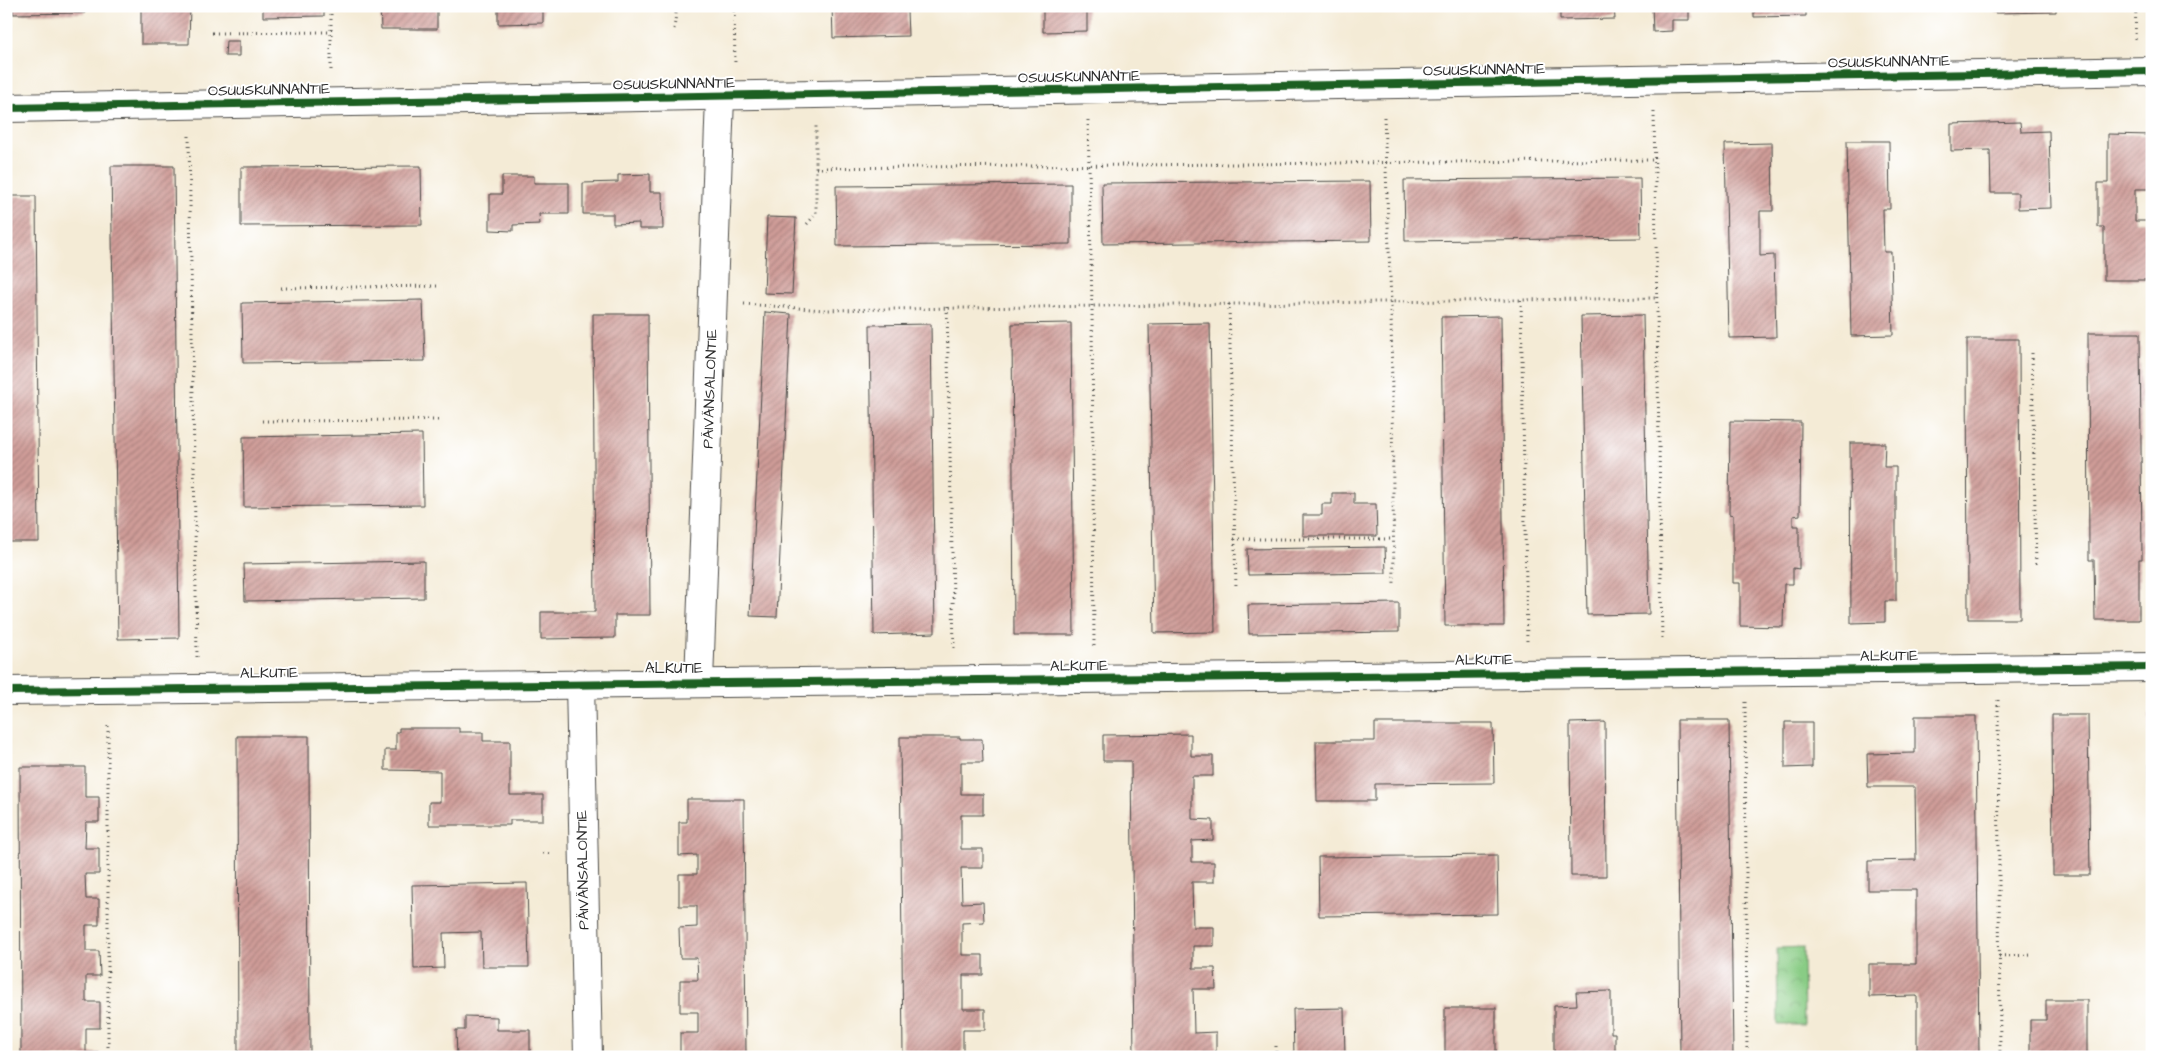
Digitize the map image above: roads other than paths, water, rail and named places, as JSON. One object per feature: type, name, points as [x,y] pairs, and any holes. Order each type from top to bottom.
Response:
[{"type":"street","name":"OSUUSKUNNANTIE","points":[[6,108],[2152,71]]},
{"type":"street","name":"PÄIVÄNSALONTIE","points":[[699,682],[720,97]]},
{"type":"street","name":"ALKUTIE","points":[[6,691],[580,683],[954,681],[2152,667]]},
{"type":"street","name":"PÄIVÄNSALONTIE","points":[[580,683],[588,1057]]}]
